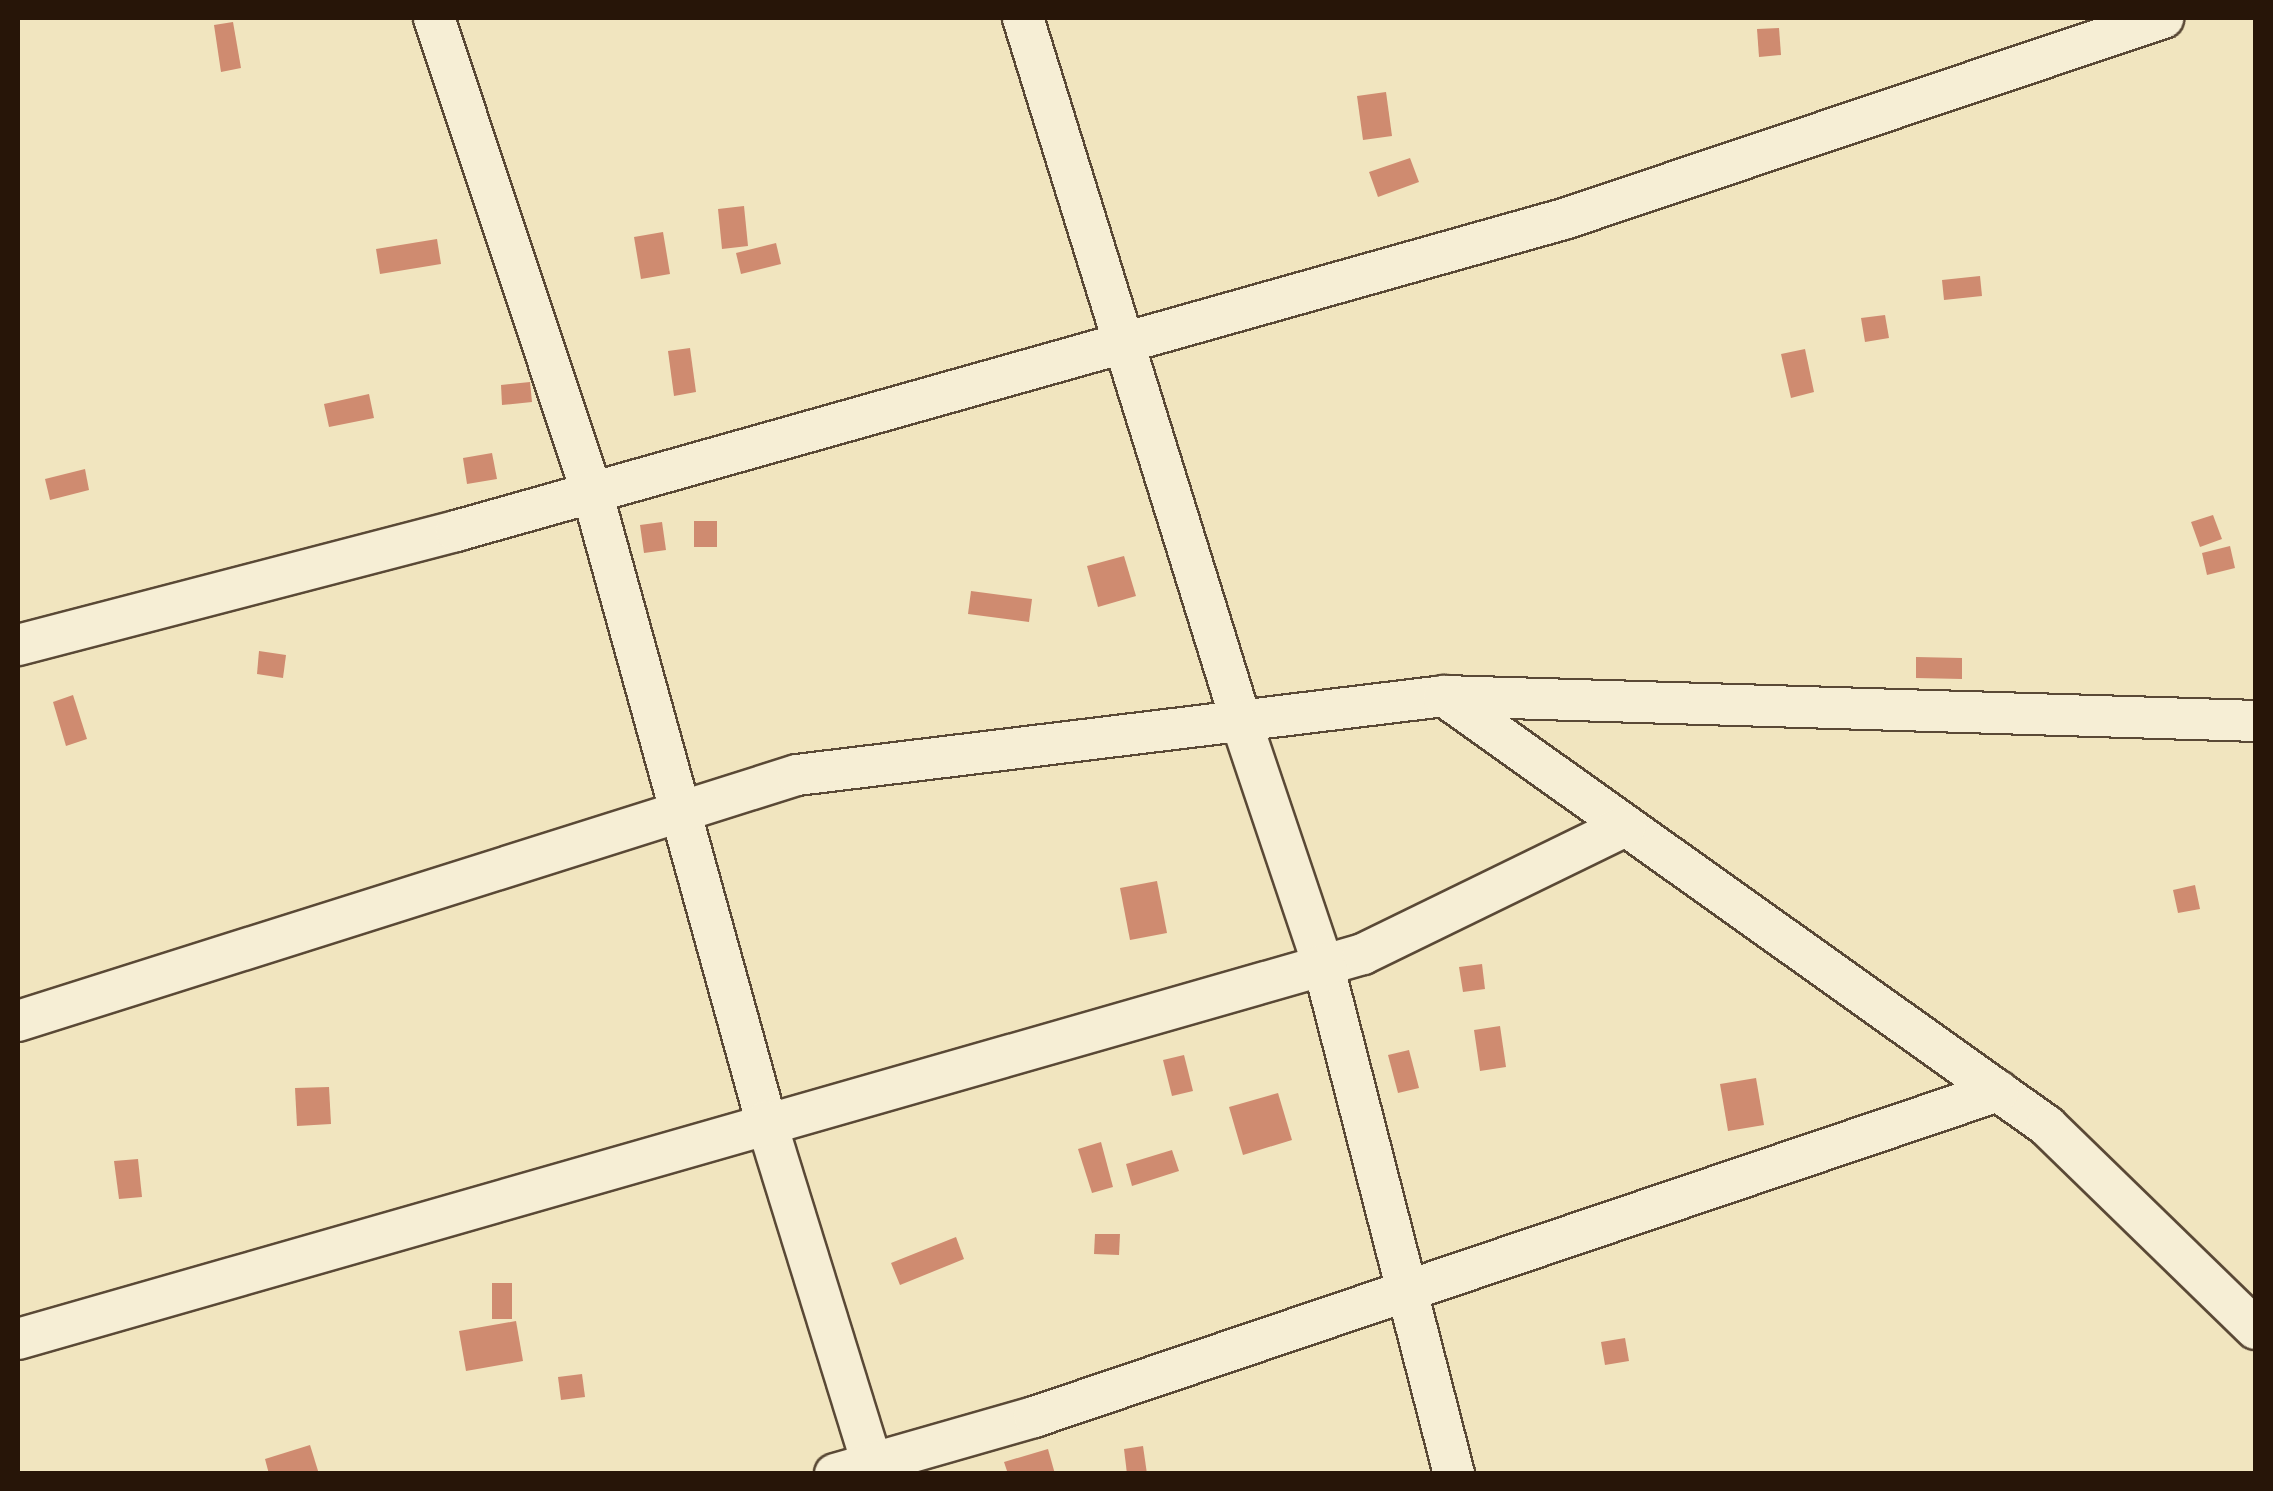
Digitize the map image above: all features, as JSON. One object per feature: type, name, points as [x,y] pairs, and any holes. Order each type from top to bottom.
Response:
[{"type":"street","points":[[434,18],[592,492],[861,1470],[1034,1416],[1998,1091]]},
{"type":"street","points":[[1023,18],[1240,721],[1323,964],[1454,1474]]},
{"type":"street","points":[[18,645],[592,492],[1567,218],[2162,18]]},
{"type":"street","points":[[1444,696],[2046,1126],[2256,1328]]},
{"type":"street","points":[[18,1022],[797,774],[1444,696],[2256,721]]},
{"type":"street","points":[[18,1339],[1363,954],[1626,826]]},
{"type":"building","points":[[233,22],[241,68],[221,72],[214,25]]},
{"type":"building","points":[[1779,28],[1781,55],[1759,57],[1757,29]]},
{"type":"building","points":[[1386,92],[1392,136],[1363,140],[1357,96]]},
{"type":"building","points":[[1410,158],[1419,182],[1378,197],[1369,172]]},
{"type":"building","points":[[744,206],[748,246],[722,249],[718,209]]},
{"type":"building","points":[[663,232],[670,274],[641,279],[634,237]]},
{"type":"building","points":[[437,239],[441,264],[380,274],[376,249]]},
{"type":"building","points":[[776,243],[781,264],[741,274],[736,253]]},
{"type":"building","points":[[1980,276],[1982,296],[1944,300],[1942,280]]},
{"type":"building","points":[[1885,315],[1889,338],[1865,342],[1861,318]]},
{"type":"building","points":[[690,348],[696,392],[674,396],[668,351]]},
{"type":"building","points":[[1805,349],[1814,392],[1791,398],[1781,354]]},
{"type":"building","points":[[530,382],[532,402],[502,405],[501,385]]},
{"type":"building","points":[[369,394],[374,418],[329,427],[324,404]]},
{"type":"building","points":[[492,453],[497,479],[467,484],[463,458]]},
{"type":"building","points":[[85,469],[89,490],[50,500],[45,479]]},
{"type":"building","points":[[2213,515],[2222,539],[2200,547],[2191,522]]},
{"type":"building","points":[[694,521],[717,521],[717,547],[694,547]]},
{"type":"building","points":[[662,522],[666,550],[644,553],[640,525]]},
{"type":"building","points":[[2230,546],[2235,568],[2207,575],[2202,553]]},
{"type":"building","points":[[1124,556],[1136,596],[1098,607],[1087,566]]},
{"type":"building","points":[[971,591],[1032,599],[1029,622],[968,614]]},
{"type":"building","points":[[259,651],[286,655],[283,678],[257,674]]},
{"type":"building","points":[[1916,657],[1962,658],[1962,679],[1916,678]]},
{"type":"building","points":[[73,695],[87,739],[66,746],[53,702]]},
{"type":"building","points":[[1157,881],[1167,933],[1130,940],[1120,888]]},
{"type":"building","points":[[2195,885],[2200,909],[2178,913],[2173,890]]},
{"type":"building","points":[[1482,964],[1485,989],[1463,992],[1459,967]]},
{"type":"building","points":[[1500,1026],[1506,1067],[1480,1071],[1474,1030]]},
{"type":"building","points":[[1409,1050],[1419,1088],[1398,1093],[1388,1055]]},
{"type":"building","points":[[1184,1055],[1193,1091],[1172,1096],[1163,1060]]},
{"type":"building","points":[[1756,1078],[1764,1125],[1728,1131],[1720,1084]]},
{"type":"building","points":[[329,1087],[331,1124],[297,1126],[295,1088]]},
{"type":"building","points":[[1278,1093],[1292,1140],[1243,1155],[1229,1107]]},
{"type":"building","points":[[1101,1142],[1113,1187],[1092,1193],[1078,1149]]},
{"type":"building","points":[[1172,1150],[1179,1171],[1132,1186],[1126,1164]]},
{"type":"building","points":[[138,1159],[142,1197],[119,1199],[114,1161]]},
{"type":"building","points":[[1095,1234],[1120,1234],[1119,1255],[1094,1254]]},
{"type":"building","points":[[956,1237],[964,1259],[900,1285],[891,1263]]},
{"type":"building","points":[[492,1283],[512,1283],[512,1319],[492,1319]]},
{"type":"building","points":[[516,1321],[523,1361],[466,1371],[459,1331]]},
{"type":"building","points":[[1625,1338],[1629,1361],[1605,1365],[1601,1342]]},
{"type":"building","points":[[582,1374],[585,1397],[561,1400],[558,1377]]},
{"type":"building","points":[[310,1445],[319,1474],[269,1474],[265,1459]]},
{"type":"building","points":[[1143,1446],[1147,1474],[1127,1474],[1124,1449]]},
{"type":"building","points":[[1048,1449],[1055,1474],[1008,1474],[1004,1462]]}]
